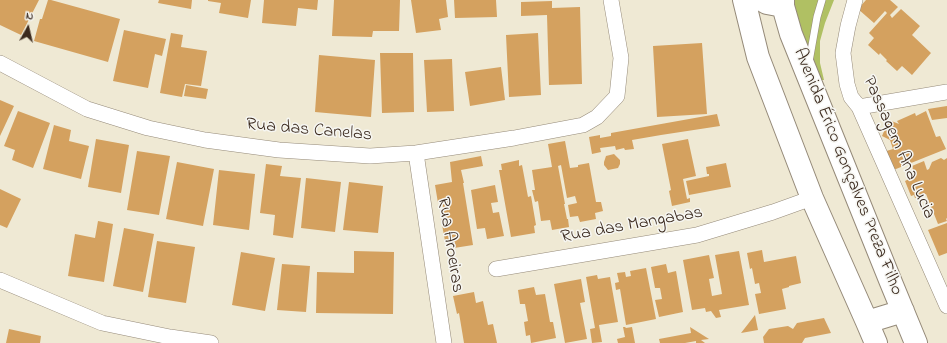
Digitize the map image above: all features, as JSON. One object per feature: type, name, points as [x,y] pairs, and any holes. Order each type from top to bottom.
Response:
[{"type":"main road","name":"Avenida Érico Gonçalves Preza Filho","points":[[744,0],[758,57],[812,198],[876,343]]},
{"type":"main road","points":[[762,0],[767,3],[783,3]]},
{"type":"main road","name":"Avenida Érico Gonçalves Preza Filho","points":[[783,3],[791,34],[916,343]]},
{"type":"main road","points":[[868,322],[903,311]]},
{"type":"street","name":"Rua das Canelas","points":[[0,63],[87,109],[148,128],[205,140],[279,150],[370,156],[416,154],[582,125],[597,117],[617,96],[622,58],[611,0]]},
{"type":"street","name":"Passagem Ana Lucia","points":[[855,0],[843,53],[847,84],[851,97],[859,106],[947,306]]},
{"type":"street","points":[[859,106],[947,92]]},
{"type":"street","name":"Rua Aroeiras","points":[[416,154],[444,343]]},
{"type":"street","name":"Rua das Mangabas","points":[[496,269],[697,235],[773,212],[812,198]]},
{"type":"street","points":[[0,280],[102,323],[170,337],[212,343]]},
{"type":"lane","points":[[807,74],[817,17],[822,0]]},
{"type":"green space","points":[[793,0],[834,0],[820,41],[820,63],[824,80],[821,80],[804,48]]},
{"type":"building","points":[[0,0],[39,0],[21,35],[0,25]]},
{"type":"building","points":[[48,0],[120,19],[108,62],[34,41],[40,19],[42,19]]},
{"type":"building","points":[[159,0],[192,0],[191,9],[158,3]]},
{"type":"building","points":[[208,0],[251,0],[248,18],[219,13],[221,3]]},
{"type":"building","points":[[264,0],[318,0],[317,10],[298,8],[296,26],[262,23]]},
{"type":"building","points":[[334,0],[400,0],[399,31],[373,31],[372,37],[332,36]]},
{"type":"building","points":[[411,0],[446,0],[448,17],[439,19],[441,30],[416,33]]},
{"type":"building","points":[[454,0],[496,0],[497,17],[455,18]]},
{"type":"building","points":[[866,0],[890,0],[898,7],[890,15],[892,18],[901,9],[920,26],[912,35],[931,53],[912,75],[902,66],[897,71],[880,53],[879,55],[868,45],[874,38],[869,33],[887,13],[885,11],[874,23],[858,9]]},
{"type":"building","points":[[552,1],[552,8],[580,7],[582,84],[549,85],[547,15],[521,16],[521,2]]},
{"type":"building","points":[[124,30],[166,39],[162,56],[155,54],[148,88],[113,81]]},
{"type":"building","points":[[171,33],[183,35],[181,47],[207,51],[201,86],[185,84],[182,97],[160,93]]},
{"type":"building","points":[[538,33],[541,95],[509,97],[506,35]]},
{"type":"building","points":[[702,43],[707,114],[657,117],[653,46]]},
{"type":"building","points":[[380,53],[413,53],[414,112],[382,113]]},
{"type":"building","points":[[319,55],[375,60],[371,117],[315,112]]},
{"type":"building","points":[[452,59],[454,111],[427,112],[424,60]]},
{"type":"building","points":[[501,67],[505,100],[470,106],[465,72]]},
{"type":"building","points":[[186,85],[208,89],[206,99],[184,96]]},
{"type":"building","points":[[0,100],[14,106],[0,136]]},
{"type":"building","points":[[947,106],[947,118],[932,120],[928,109]]},
{"type":"building","points":[[18,111],[50,123],[33,168],[12,160],[15,150],[4,146]]},
{"type":"building","points":[[926,111],[936,137],[940,136],[946,149],[891,171],[883,152],[893,149],[890,140],[882,136],[889,120],[899,124],[897,121],[915,113],[916,116]]},
{"type":"building","points":[[717,114],[720,126],[632,140],[634,149],[625,150],[624,148],[616,150],[615,146],[600,148],[601,152],[592,154],[589,137],[600,135],[600,138],[611,136],[611,133]]},
{"type":"building","points":[[54,125],[71,130],[69,141],[89,146],[81,179],[43,169]]},
{"type":"building","points":[[96,139],[129,145],[121,193],[88,187]]},
{"type":"building","points":[[688,139],[696,176],[683,179],[687,199],[690,198],[690,202],[672,206],[669,191],[671,190],[662,144]]},
{"type":"building","points":[[565,141],[570,168],[589,163],[596,202],[601,202],[603,211],[595,213],[596,219],[580,222],[578,216],[570,217],[568,205],[577,203],[575,196],[567,198],[561,165],[558,166],[569,227],[552,230],[550,220],[541,221],[538,201],[535,202],[532,190],[535,190],[532,170],[552,167],[548,144]]},
{"type":"building","points":[[137,151],[170,156],[159,215],[127,210]]},
{"type":"building","points":[[614,154],[620,160],[620,164],[618,168],[608,170],[604,165],[606,156]]},
{"type":"building","points":[[481,156],[483,166],[461,170],[473,245],[454,248],[452,240],[445,241],[441,219],[445,218],[442,202],[438,203],[435,185],[452,182],[450,162]]},
{"type":"building","points":[[941,158],[944,160],[947,158],[947,221],[938,224],[926,194],[915,198],[914,195],[911,196],[905,181],[915,176],[912,166],[924,161],[927,170],[932,162]]},
{"type":"building","points":[[519,160],[519,166],[522,165],[528,197],[531,196],[536,225],[534,226],[535,233],[511,237],[499,170],[502,170],[501,164]]},
{"type":"building","points":[[177,162],[214,169],[203,226],[166,219]]},
{"type":"building","points":[[726,163],[731,187],[689,195],[686,181],[709,176],[709,174],[707,174],[706,167]]},
{"type":"building","points":[[266,164],[282,166],[280,176],[301,178],[293,238],[273,235],[275,215],[260,213]]},
{"type":"building","points":[[219,170],[255,174],[249,230],[213,225]]},
{"type":"building","points":[[306,178],[341,182],[335,232],[301,228]]},
{"type":"building","points":[[349,182],[383,186],[378,233],[343,230]]},
{"type":"building","points":[[495,185],[498,202],[491,203],[493,213],[499,212],[504,236],[487,239],[485,228],[477,229],[471,190]]},
{"type":"building","points":[[0,189],[21,199],[7,228],[0,225]]},
{"type":"building","points":[[98,221],[113,224],[104,282],[68,276],[75,234],[95,238]]},
{"type":"building","points":[[947,223],[947,253],[939,256],[928,230]]},
{"type":"building","points":[[124,228],[154,234],[143,292],[113,286]]},
{"type":"building","points":[[157,241],[195,247],[186,303],[148,297]]},
{"type":"building","points":[[762,250],[764,262],[796,256],[801,283],[782,289],[786,309],[759,314],[755,294],[761,293],[759,283],[755,284],[747,253]]},
{"type":"building","points":[[354,251],[394,252],[393,314],[316,313],[317,272],[354,273]]},
{"type":"building","points":[[739,251],[749,305],[719,310],[721,317],[716,318],[711,311],[706,312],[705,308],[692,310],[683,260],[709,255],[714,278],[709,279],[712,296],[722,294],[715,255]]},
{"type":"building","points":[[241,252],[275,258],[265,311],[232,305]]},
{"type":"building","points":[[282,264],[310,266],[306,312],[277,310]]},
{"type":"building","points":[[666,264],[668,273],[676,271],[683,312],[659,317],[655,300],[662,299],[660,288],[655,288],[651,267]]},
{"type":"building","points":[[646,268],[656,319],[626,325],[620,289],[616,290],[615,283],[619,282],[617,273],[625,272],[626,277],[631,276],[630,271]]},
{"type":"building","points":[[597,275],[598,279],[610,277],[618,322],[599,325],[602,342],[592,343],[590,329],[595,328],[586,277]]},
{"type":"building","points":[[581,279],[585,302],[580,303],[587,339],[565,343],[554,284]]},
{"type":"building","points":[[534,287],[536,295],[545,294],[550,322],[553,322],[556,338],[531,343],[530,335],[526,336],[524,322],[528,321],[525,304],[520,304],[518,290]]},
{"type":"building","points":[[474,292],[476,303],[483,301],[488,325],[493,324],[497,343],[464,343],[459,313],[457,314],[453,296]]},
{"type":"building","points":[[755,315],[758,330],[741,333]]},
{"type":"building","points":[[824,318],[831,333],[805,338],[802,343],[764,343],[763,337],[769,329],[788,326],[793,329],[797,323]]},
{"type":"building","points":[[623,327],[632,327],[635,343],[618,343],[617,339],[625,337]]},
{"type":"building","points":[[690,327],[709,339],[701,340],[705,343],[696,343],[696,341],[685,343],[660,343],[659,339],[691,333]]},
{"type":"building","points":[[9,329],[41,336],[40,343],[6,343]]}]
